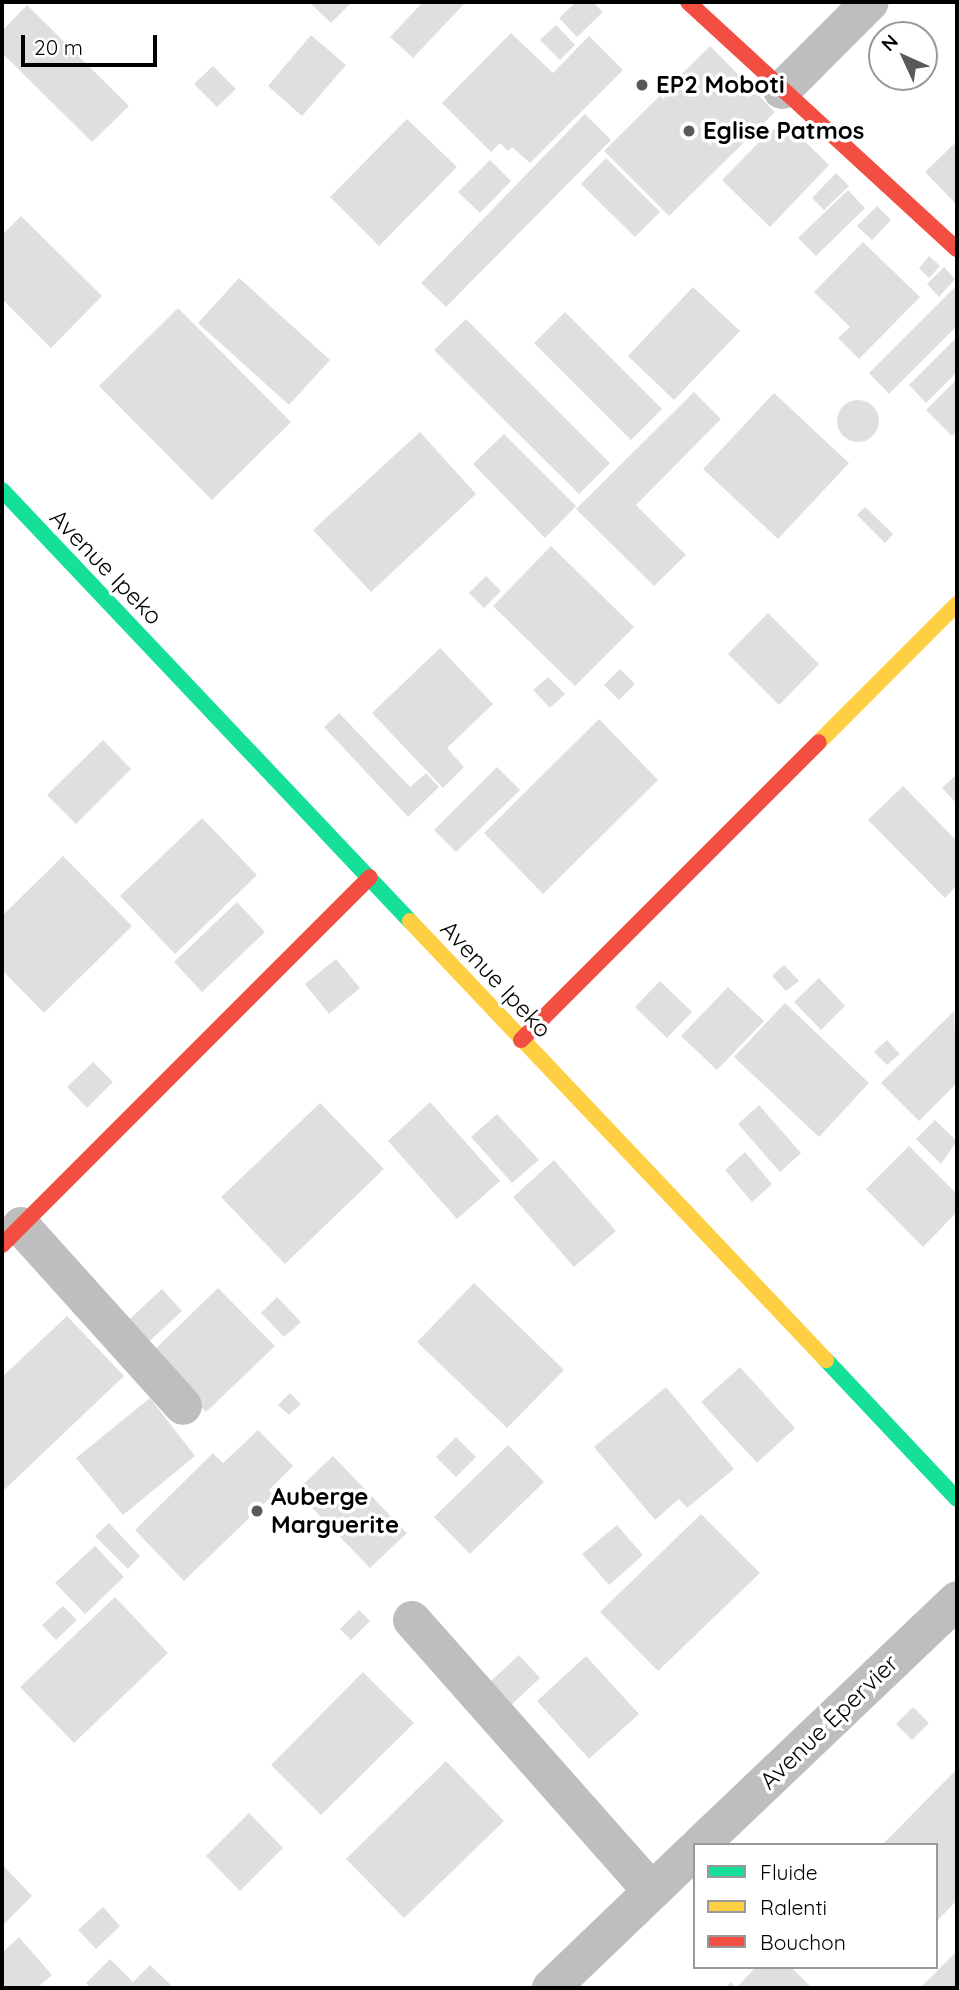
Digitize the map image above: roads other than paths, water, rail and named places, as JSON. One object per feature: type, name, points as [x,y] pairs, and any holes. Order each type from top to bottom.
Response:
[{"type":"street","points":[[688,2],[957,249]]},
{"type":"street","points":[[782,90],[870,2]]},
{"type":"street","name":"Avenue Ipeko","points":[[2,490],[957,1499]]},
{"type":"street","points":[[521,1040],[957,604]]},
{"type":"street","points":[[184,1406],[11,1235],[370,877]]},
{"type":"street","name":"Avenue Epervier","points":[[702,1843],[957,1600]]},
{"type":"street","points":[[412,1620],[652,1891]]},
{"type":"street","points":[[551,1988],[693,1852]]},
{"type":"place","name":"EP2 Moboti","points":[[642,85]]},
{"type":"place","name":"Eglise Patmos","points":[[689,131]]},
{"type":"place","name":"Auberge Marguerite","points":[[257,1511]]}]
